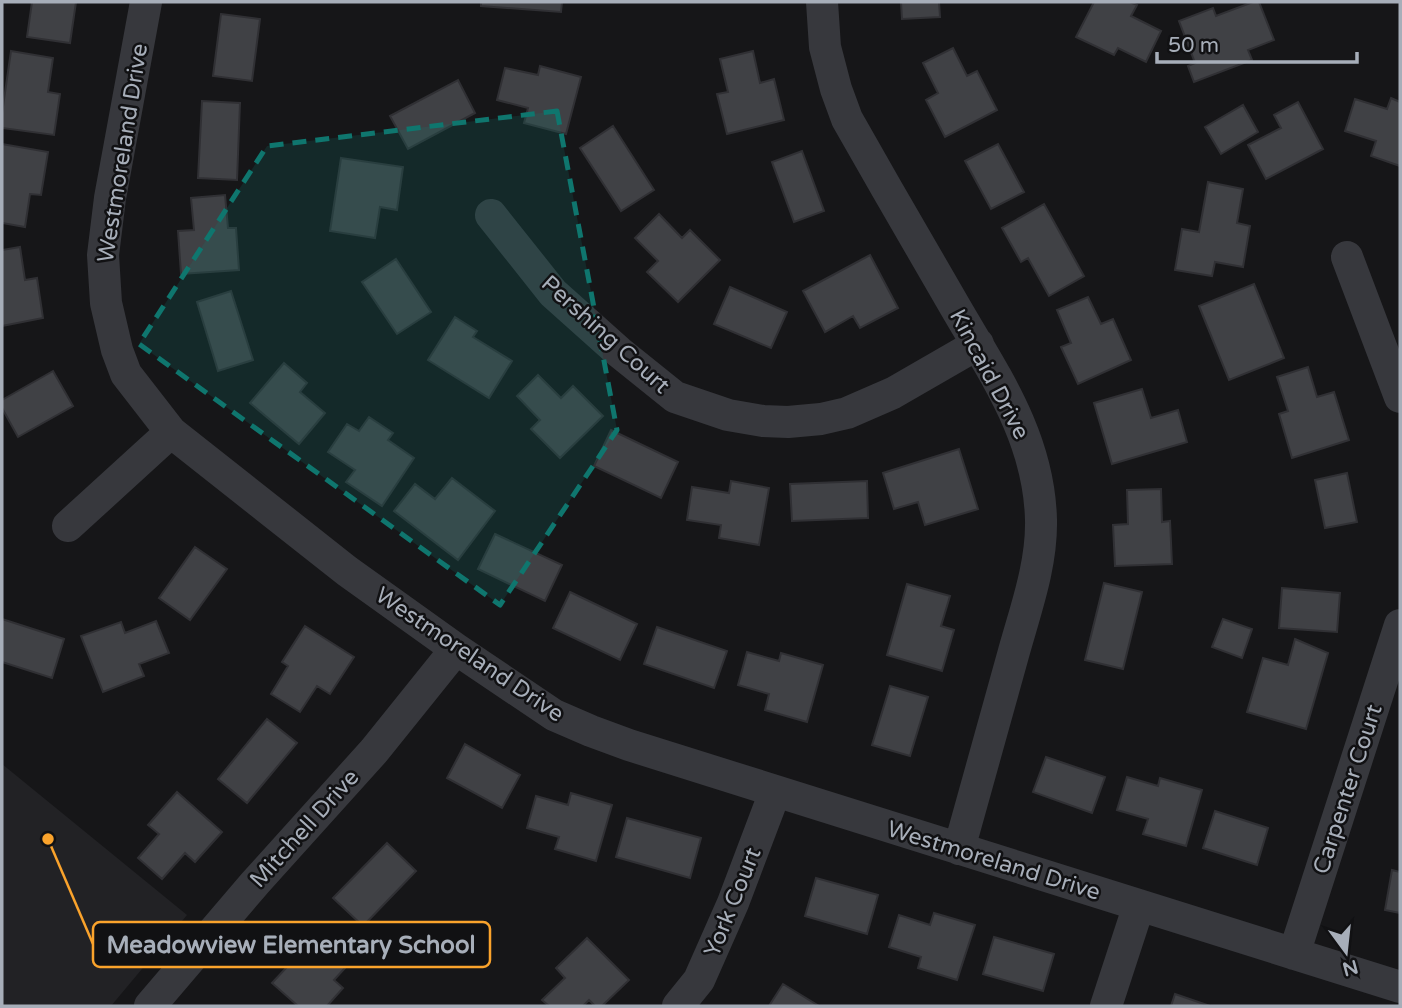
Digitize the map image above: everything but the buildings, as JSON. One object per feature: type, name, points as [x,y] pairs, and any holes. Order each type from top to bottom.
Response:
[{"type":"street","name":"Westmoreland Drive","points":[[146,2],[110,198],[103,255],[104,280],[106,303],[117,350],[126,374],[171,432],[347,570],[456,649],[554,715],[629,745],[775,792],[1400,987]]},
{"type":"street","name":"Kincaid Drive","points":[[822,2],[825,47],[835,89],[847,119],[978,344],[1020,423],[1038,483],[1041,521],[1036,571],[959,849]]},
{"type":"street","name":"Pershing Court","points":[[491,215],[553,293],[619,352],[676,397],[728,415],[788,422],[847,413],[893,393],[978,344]]},
{"type":"street","points":[[1347,257],[1400,397]]},
{"type":"street","points":[[68,526],[171,432]]},
{"type":"street","name":"Carpenter Court","points":[[1294,954],[1400,625]]},
{"type":"street","name":"Mitchell Drive","points":[[150,1006],[373,751],[456,649]]},
{"type":"street","name":"York Court","points":[[678,1006],[699,980],[733,903],[775,792]]},
{"type":"street","points":[[1106,1006],[1139,905]]},
{"type":"highlighted area","points":[[557,111],[617,430],[500,605],[139,344],[267,146]]},
{"type":"shaded area","points":[[2,764],[187,915],[111,1006],[2,1006]]},
{"type":"place","name":"Meadowview Elementary School","points":[[48,839]]}]
